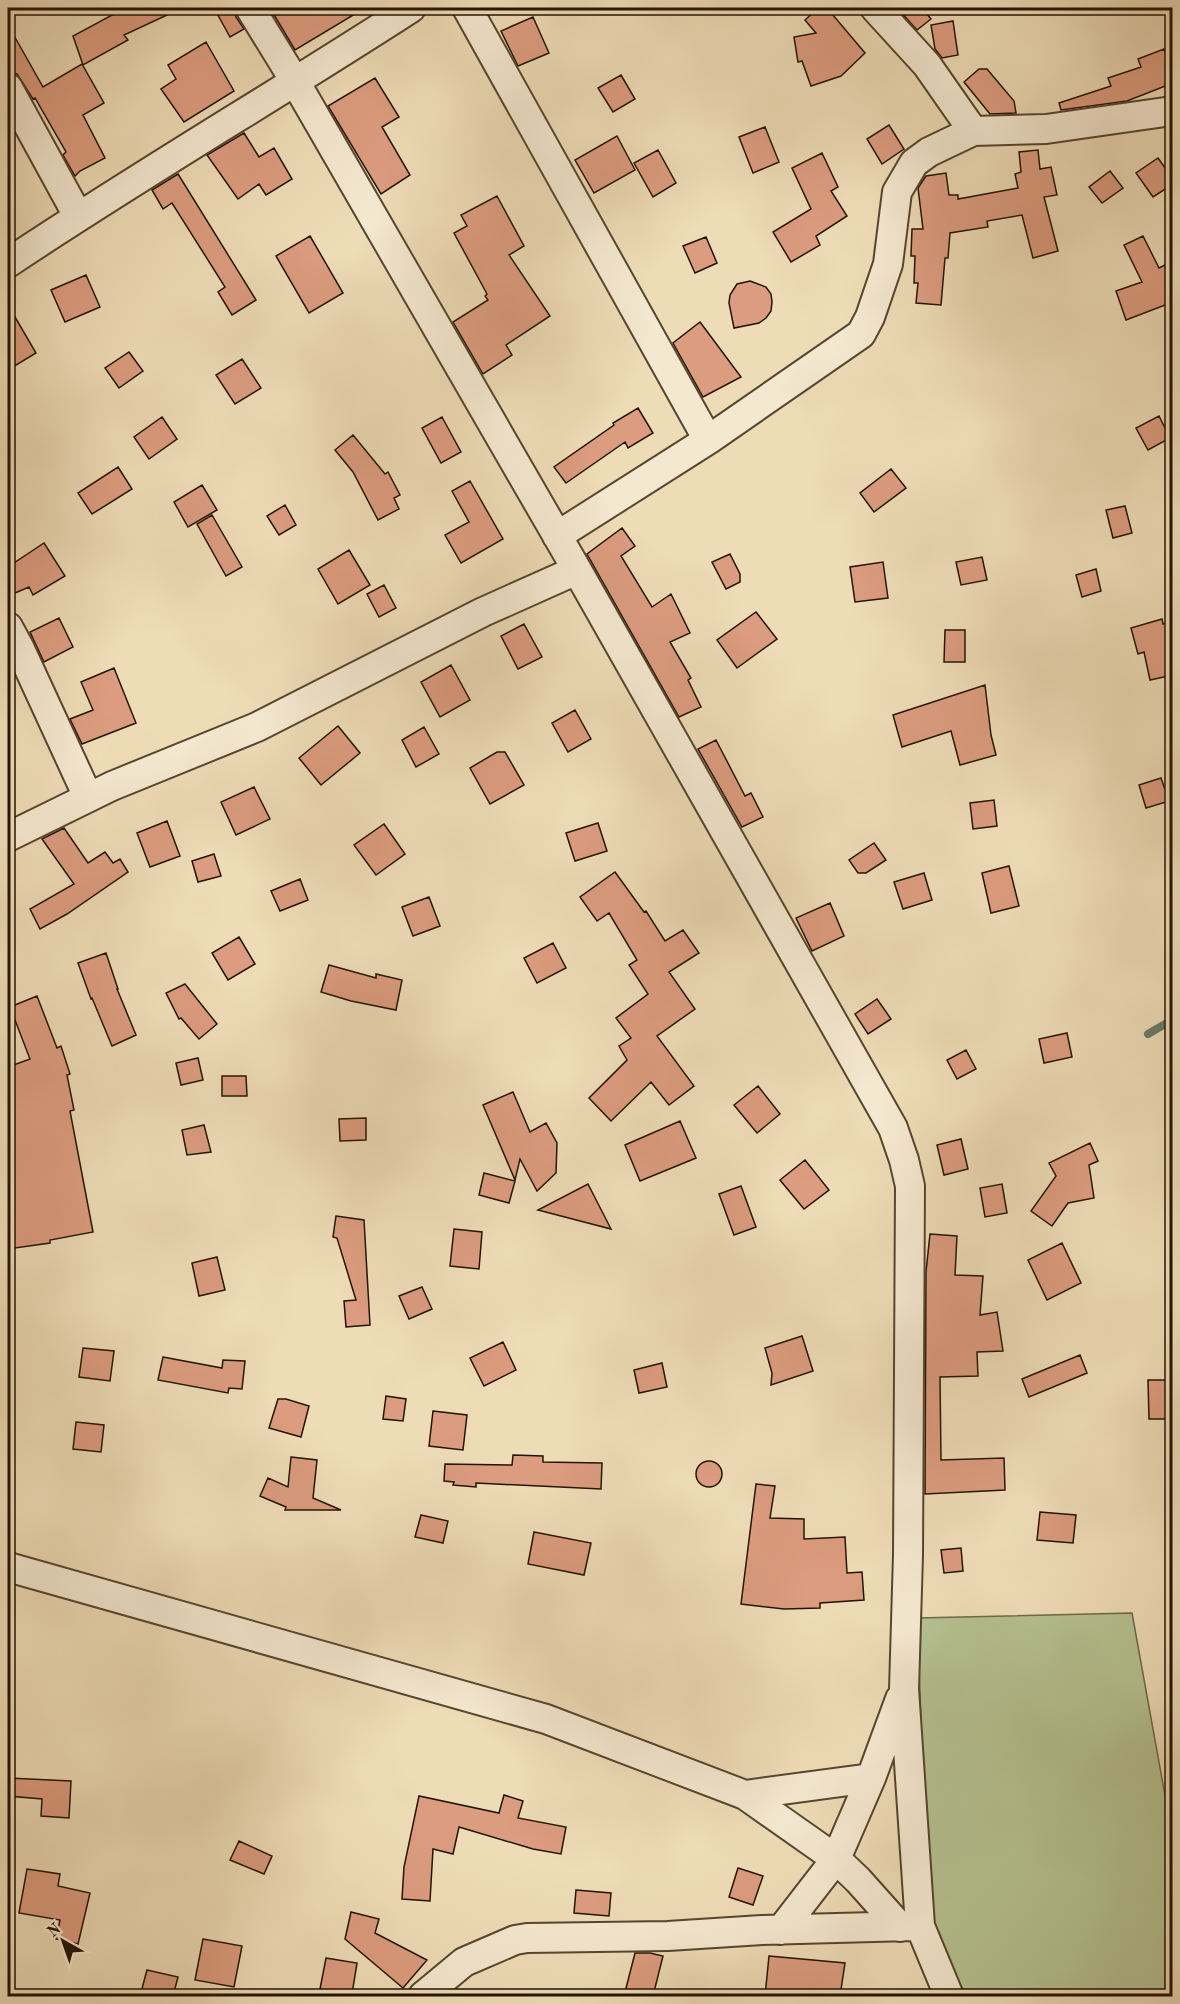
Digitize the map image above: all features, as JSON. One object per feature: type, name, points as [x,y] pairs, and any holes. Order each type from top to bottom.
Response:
[{"type":"street","points":[[250,8],[296,83],[577,570],[893,1128],[910,1186],[908,1556],[904,1689],[910,1926]]},
{"type":"street","points":[[8,263],[78,216],[296,83],[411,8]]},
{"type":"street","points":[[467,8],[708,440]]},
{"type":"street","points":[[875,8],[927,65],[973,131]]},
{"type":"street","points":[[8,88],[78,216]]},
{"type":"street","points":[[557,536],[708,440],[861,334],[870,317],[888,264],[897,192],[914,163],[929,152],[973,131],[1046,129],[1173,111]]},
{"type":"street","points":[[8,837],[88,797],[257,727],[483,612],[577,570]]},
{"type":"street","points":[[8,627],[88,797]]},
{"type":"street","points":[[8,1567],[546,1719],[745,1795],[836,1859],[910,1926],[949,1996]]},
{"type":"street","points":[[781,1930],[836,1859],[871,1778],[904,1689]]},
{"type":"street","points":[[745,1795],[871,1778]]},
{"type":"street","points":[[423,1996],[464,1962],[515,1940],[538,1937],[668,1936],[910,1926]]},
{"type":"green space","points":[[1132,1613],[1172,1834],[1172,1996],[966,1996],[929,1921],[917,1618]]},
{"type":"building","points":[[125,8],[182,8],[124,35],[128,40],[83,65],[73,36]]},
{"type":"building","points":[[214,8],[234,8],[236,17],[244,29],[230,37]]},
{"type":"building","points":[[270,8],[365,8],[295,50]]},
{"type":"building","points":[[818,8],[827,8],[865,53],[841,76],[811,86],[802,61],[798,62],[794,37],[816,33],[805,20]]},
{"type":"building","points":[[897,8],[922,8],[931,19],[917,30]]},
{"type":"building","points":[[533,17],[549,53],[518,66],[501,31]]},
{"type":"building","points":[[953,21],[958,55],[942,58],[935,49],[931,25]]},
{"type":"building","points":[[8,25],[43,87],[82,64],[104,103],[83,115],[105,158],[75,176],[63,155],[66,152],[35,98],[33,99],[17,74],[8,72]]},
{"type":"building","points":[[206,42],[234,91],[184,122],[161,89],[176,79],[168,65]]},
{"type":"building","points":[[1164,49],[1173,72],[1173,83],[1127,101],[1061,110],[1059,103],[1111,86],[1108,78],[1141,67],[1138,59]]},
{"type":"building","points":[[979,69],[987,69],[1014,101],[1016,113],[990,114],[964,82]]},
{"type":"building","points":[[621,75],[635,99],[613,112],[598,88]]},
{"type":"building","points":[[375,78],[399,117],[382,127],[410,175],[381,194],[328,106]]},
{"type":"building","points":[[889,125],[904,149],[882,164],[867,139]]},
{"type":"building","points":[[765,127],[779,162],[753,173],[739,137]]},
{"type":"building","points":[[244,133],[259,157],[274,148],[292,179],[266,195],[259,184],[238,199],[207,155]]},
{"type":"building","points":[[617,136],[635,170],[594,193],[575,160]]},
{"type":"building","points":[[658,150],[676,183],[653,197],[634,163]]},
{"type":"building","points":[[1038,150],[1040,169],[1051,167],[1057,195],[1044,197],[1058,251],[1033,258],[1022,215],[987,221],[988,227],[950,233],[948,258],[945,258],[941,305],[916,303],[918,283],[914,283],[915,256],[911,256],[912,229],[923,229],[918,188],[926,176],[946,173],[949,195],[958,195],[958,199],[1018,188],[1015,174],[1021,172],[1019,152]]},
{"type":"building","points":[[822,153],[838,187],[831,191],[847,216],[816,236],[820,245],[791,262],[773,232],[811,209],[792,168]]},
{"type":"building","points":[[1158,158],[1173,179],[1173,184],[1153,197],[1136,173]]},
{"type":"building","points":[[1110,171],[1123,188],[1102,203],[1089,187]]},
{"type":"building","points":[[178,174],[256,300],[232,315],[218,292],[225,287],[172,203],[163,209],[152,190]]},
{"type":"building","points":[[497,196],[524,246],[509,255],[550,316],[506,345],[512,355],[483,374],[453,322],[488,300],[485,296],[487,294],[454,233],[467,226],[461,215]]},
{"type":"building","points":[[310,236],[343,293],[309,313],[276,256]]},
{"type":"building","points":[[1143,236],[1159,268],[1173,261],[1173,302],[1126,320],[1116,291],[1142,282],[1124,245]]},
{"type":"building","points":[[706,237],[717,263],[695,273],[683,246]]},
{"type":"building","points":[[86,275],[100,307],[65,322],[51,290]]},
{"type":"building","points":[[750,281],[766,287],[771,294],[771,311],[759,323],[734,328],[729,303],[730,295],[737,284]]},
{"type":"building","points":[[8,305],[36,353],[8,370]]},
{"type":"building","points":[[700,322],[741,377],[703,397],[673,343]]},
{"type":"building","points":[[129,352],[143,371],[119,388],[105,368]]},
{"type":"building","points":[[242,359],[261,388],[235,404],[216,375]]},
{"type":"building","points":[[638,408],[653,433],[628,448],[625,442],[566,483],[554,467],[614,425],[613,423]]},
{"type":"building","points":[[1159,416],[1170,438],[1148,450],[1136,428]]},
{"type":"building","points":[[162,417],[177,439],[149,459],[134,437]]},
{"type":"building","points":[[442,417],[461,452],[441,463],[422,428]]},
{"type":"building","points":[[353,435],[385,474],[388,472],[400,495],[394,498],[399,509],[378,520],[353,472],[335,450]]},
{"type":"building","points":[[118,467],[132,489],[92,514],[78,493]]},
{"type":"building","points":[[891,469],[906,488],[874,512],[860,493]]},
{"type":"building","points":[[470,481],[503,539],[461,563],[445,535],[469,522],[452,491]]},
{"type":"building","points":[[202,485],[217,510],[188,527],[174,502]]},
{"type":"building","points":[[285,505],[296,525],[279,535],[267,516]]},
{"type":"building","points":[[1125,506],[1132,533],[1113,538],[1106,510]]},
{"type":"building","points":[[212,515],[242,567],[226,576],[197,524]]},
{"type":"building","points":[[622,528],[635,546],[621,556],[652,607],[671,594],[690,633],[670,642],[691,678],[688,680],[701,707],[679,717],[587,554]]},
{"type":"building","points":[[44,543],[65,576],[33,595],[29,587],[8,596],[8,567]]},
{"type":"building","points":[[349,550],[370,585],[338,604],[318,569]]},
{"type":"building","points":[[730,554],[740,574],[740,582],[726,589],[712,562]]},
{"type":"building","points":[[982,557],[987,580],[961,585],[956,562]]},
{"type":"building","points":[[883,562],[888,598],[855,602],[850,567]]},
{"type":"building","points":[[1096,569],[1101,591],[1082,597],[1076,575]]},
{"type":"building","points":[[384,585],[396,608],[379,617],[367,594]]},
{"type":"building","points":[[756,612],[777,639],[737,668],[717,640]]},
{"type":"building","points":[[59,618],[73,647],[44,662],[30,632]]},
{"type":"building","points":[[1162,619],[1163,624],[1173,621],[1173,675],[1150,680],[1144,652],[1138,654],[1131,628]]},
{"type":"building","points":[[524,624],[542,657],[518,669],[501,636]]},
{"type":"building","points":[[945,630],[965,630],[965,662],[944,662]]},
{"type":"building","points":[[451,665],[470,700],[440,717],[421,682]]},
{"type":"building","points":[[114,668],[136,723],[82,744],[70,719],[93,710],[81,682]]},
{"type":"building","points":[[985,685],[991,735],[996,755],[960,765],[951,731],[902,747],[893,715]]},
{"type":"building","points":[[575,710],[591,739],[568,752],[552,723]]},
{"type":"building","points":[[338,726],[360,753],[321,785],[299,758]]},
{"type":"building","points":[[424,727],[439,754],[416,767],[402,740]]},
{"type":"building","points":[[716,740],[745,796],[751,793],[763,817],[742,827],[698,749]]},
{"type":"building","points":[[497,752],[505,752],[524,785],[490,804],[470,768]]},
{"type":"building","points":[[1161,778],[1169,801],[1146,808],[1139,785]]},
{"type":"building","points":[[254,787],[270,819],[236,835],[221,802]]},
{"type":"building","points":[[994,800],[997,826],[973,829],[970,803]]},
{"type":"building","points":[[167,821],[180,856],[150,867],[137,833]]},
{"type":"building","points":[[598,823],[607,851],[575,861],[566,833]]},
{"type":"building","points":[[384,824],[405,854],[376,875],[354,845]]},
{"type":"building","points":[[64,828],[88,863],[105,852],[113,863],[120,859],[128,872],[67,914],[40,929],[30,909],[74,884],[42,839]]},
{"type":"building","points":[[874,843],[886,860],[866,873],[858,873],[849,860]]},
{"type":"building","points":[[214,854],[221,876],[198,882],[192,861]]},
{"type":"building","points":[[1009,866],[1019,906],[991,913],[982,873]]},
{"type":"building","points":[[615,872],[644,912],[646,911],[665,941],[683,930],[699,953],[669,972],[695,1009],[657,1036],[694,1086],[669,1105],[651,1082],[611,1121],[589,1098],[627,1060],[619,1046],[631,1038],[616,1018],[648,994],[629,965],[637,960],[609,913],[597,921],[580,897]]},
{"type":"building","points":[[924,873],[932,900],[903,909],[894,882]]},
{"type":"building","points":[[300,879],[308,900],[280,911],[271,891]]},
{"type":"building","points":[[429,897],[440,926],[413,936],[402,907]]},
{"type":"building","points":[[830,903],[844,936],[812,951],[796,918]]},
{"type":"building","points":[[239,937],[255,964],[228,980],[212,953]]},
{"type":"building","points":[[553,943],[566,968],[537,983],[524,958]]},
{"type":"building","points":[[106,953],[117,989],[136,1035],[112,1046],[78,963]]},
{"type":"building","points":[[329,965],[376,978],[376,974],[402,980],[396,1010],[321,992]]},
{"type":"building","points":[[185,984],[217,1024],[199,1039],[181,1018],[179,1019],[166,993]]},
{"type":"building","points":[[37,996],[57,1048],[61,1046],[70,1074],[67,1075],[74,1110],[70,1111],[93,1232],[50,1240],[50,1243],[8,1249],[8,1067],[30,1059],[10,1007]]},
{"type":"building","points":[[877,999],[891,1019],[868,1034],[855,1014]]},
{"type":"building","points":[[1067,1033],[1072,1057],[1044,1063],[1039,1039]]},
{"type":"building","points":[[966,1050],[976,1069],[957,1079],[947,1060]]},
{"type":"building","points":[[198,1058],[203,1080],[181,1085],[176,1063]]},
{"type":"building","points":[[222,1076],[246,1076],[247,1096],[222,1096]]},
{"type":"building","points":[[758,1086],[780,1114],[757,1133],[734,1105]]},
{"type":"building","points":[[513,1092],[530,1132],[546,1123],[557,1143],[556,1173],[537,1191],[520,1159],[515,1180],[483,1105]]},
{"type":"building","points":[[366,1118],[366,1140],[340,1141],[339,1119]]},
{"type":"building","points":[[680,1121],[696,1158],[640,1181],[625,1145]]},
{"type":"building","points":[[204,1125],[211,1152],[187,1155],[182,1130]]},
{"type":"building","points":[[961,1139],[968,1169],[944,1175],[937,1145]]},
{"type":"building","points":[[1090,1143],[1098,1161],[1089,1165],[1094,1198],[1068,1203],[1052,1226],[1031,1211],[1056,1176],[1049,1163]]},
{"type":"building","points":[[805,1160],[829,1190],[804,1209],[780,1180]]},
{"type":"building","points":[[484,1173],[515,1181],[509,1203],[479,1195]]},
{"type":"building","points":[[588,1184],[611,1229],[538,1210]]},
{"type":"building","points":[[1002,1184],[1007,1213],[985,1217],[980,1188]]},
{"type":"building","points":[[741,1186],[756,1227],[734,1235],[719,1194]]},
{"type":"building","points":[[336,1216],[364,1220],[370,1325],[346,1327],[344,1301],[356,1300],[337,1238],[333,1237]]},
{"type":"building","points":[[454,1229],[482,1232],[479,1269],[450,1266]]},
{"type":"building","points":[[930,1234],[957,1236],[955,1275],[983,1276],[980,1315],[997,1312],[1003,1351],[977,1352],[978,1376],[940,1377],[941,1460],[1004,1458],[1005,1490],[925,1494],[926,1272]]},
{"type":"building","points":[[1062,1243],[1081,1283],[1047,1300],[1028,1260]]},
{"type":"building","points":[[217,1257],[225,1290],[199,1296],[192,1263]]},
{"type":"building","points":[[422,1287],[432,1309],[409,1319],[399,1296]]},
{"type":"building","points":[[802,1336],[813,1371],[771,1385],[772,1373],[765,1348]]},
{"type":"building","points":[[503,1342],[516,1370],[484,1386],[470,1358]]},
{"type":"building","points":[[83,1348],[114,1351],[110,1381],[79,1377]]},
{"type":"building","points":[[1080,1355],[1087,1373],[1029,1397],[1022,1379]]},
{"type":"building","points":[[163,1357],[222,1368],[223,1360],[245,1361],[242,1389],[229,1388],[228,1393],[158,1380]]},
{"type":"building","points":[[662,1363],[667,1387],[639,1393],[634,1370]]},
{"type":"building","points":[[1148,1380],[1173,1380],[1173,1419],[1149,1419]]},
{"type":"building","points":[[386,1396],[406,1399],[403,1421],[383,1419]]},
{"type":"building","points":[[278,1399],[309,1406],[301,1437],[269,1428]]},
{"type":"building","points":[[433,1411],[467,1415],[463,1450],[429,1446]]},
{"type":"building","points":[[76,1422],[104,1425],[101,1452],[73,1449]]},
{"type":"building","points":[[513,1455],[543,1456],[543,1462],[602,1463],[601,1489],[476,1483],[476,1487],[453,1485],[454,1482],[444,1481],[445,1464],[512,1465]]},
{"type":"building","points":[[291,1457],[317,1460],[313,1498],[341,1510],[285,1510],[286,1507],[260,1496],[268,1478],[288,1487]]},
{"type":"building","points":[[709,1461],[718,1465],[722,1474],[718,1483],[709,1487],[700,1483],[696,1474],[700,1465]]},
{"type":"building","points":[[756,1484],[775,1486],[770,1518],[804,1519],[804,1539],[845,1537],[847,1573],[862,1572],[864,1600],[820,1603],[820,1608],[784,1609],[741,1604]]},
{"type":"building","points":[[1040,1512],[1076,1515],[1073,1543],[1037,1540]]},
{"type":"building","points":[[421,1515],[448,1521],[443,1543],[415,1537]]},
{"type":"building","points":[[534,1532],[591,1543],[584,1575],[528,1564]]},
{"type":"building","points":[[961,1548],[963,1571],[944,1573],[941,1550]]},
{"type":"building","points":[[8,1778],[71,1781],[69,1818],[41,1816],[42,1799],[8,1796]]},
{"type":"building","points":[[504,1795],[523,1801],[518,1818],[566,1827],[561,1854],[533,1849],[459,1827],[453,1854],[433,1849],[430,1901],[402,1899],[404,1867],[419,1796],[499,1813]]},
{"type":"building","points":[[239,1841],[272,1856],[264,1874],[230,1860]]},
{"type":"building","points":[[738,1868],[763,1876],[753,1905],[729,1897]]},
{"type":"building","points":[[27,1869],[60,1874],[58,1886],[90,1893],[78,1944],[56,1939],[60,1920],[19,1913]]},
{"type":"building","points":[[576,1890],[611,1893],[609,1916],[574,1913]]},
{"type":"building","points":[[351,1912],[379,1919],[375,1933],[427,1960],[403,1988],[345,1939]]},
{"type":"building","points":[[203,1939],[242,1946],[234,1987],[195,1980]]},
{"type":"building","points":[[635,1953],[663,1956],[653,1996],[624,1996]]},
{"type":"building","points":[[769,1956],[845,1963],[840,1996],[765,1996]]},
{"type":"building","points":[[326,1958],[357,1963],[352,1994],[320,1989]]},
{"type":"building","points":[[147,1970],[178,1977],[173,1996],[140,1996]]},
{"type":"waterway","points":[[1148,1034],[1172,1020]]}]
